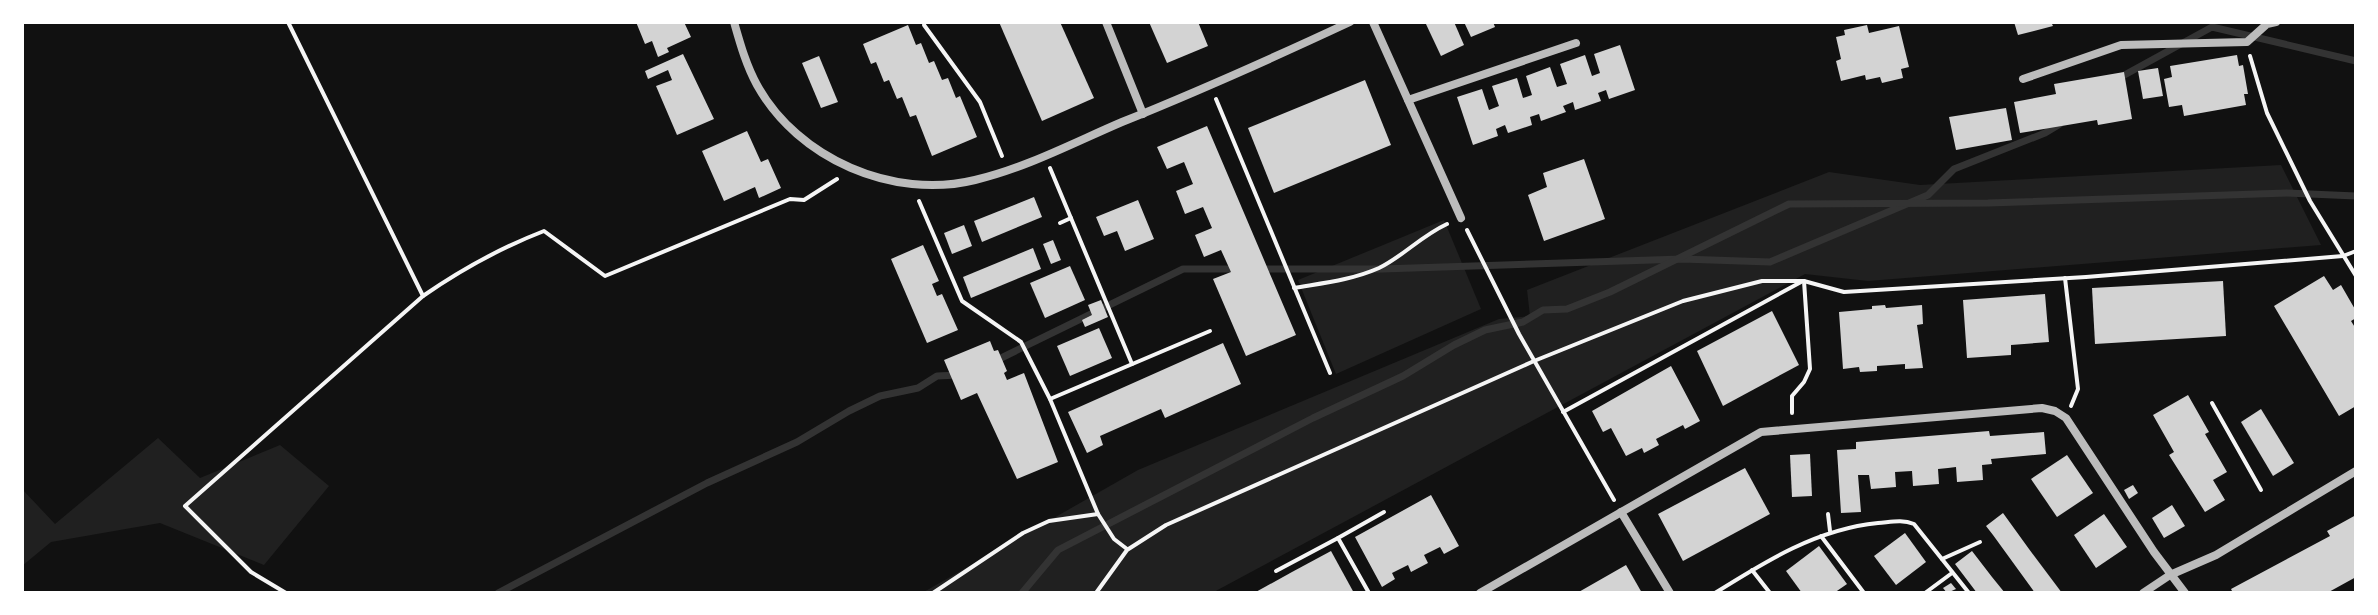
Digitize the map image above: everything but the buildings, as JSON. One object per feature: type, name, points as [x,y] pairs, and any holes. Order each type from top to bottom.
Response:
[{"type":"street","points":[[734,22],[743,55],[770,104],[789,128],[818,151],[852,169],[881,179],[941,186],[976,180],[1045,155],[1210,86],[1350,22]]},
{"type":"street","points":[[1106,22],[1143,114]]},
{"type":"street","points":[[1373,22],[1461,218]]},
{"type":"street","points":[[2023,79],[2121,45],[2247,42],[2267,24],[2276,22]]},
{"type":"street","points":[[1408,100],[1576,43]]},
{"type":"street","points":[[1480,593],[1761,432],[2042,408],[2066,418],[2185,593]]},
{"type":"street","points":[[2143,593],[2170,575],[2216,555],[2356,471]]},
{"type":"street","points":[[1621,512],[1670,593]]},
{"type":"path","points":[[288,22],[423,296]]},
{"type":"path","points":[[924,25],[980,102],[1007,169]]},
{"type":"path","points":[[2247,42],[2267,113],[2310,201],[2356,276]]},
{"type":"path","points":[[1210,86],[1330,373]]},
{"type":"path","points":[[1045,155],[1132,364]]},
{"type":"path","points":[[286,593],[251,572],[185,506],[423,296],[467,266],[505,246],[544,231],[605,276],[790,199],[804,200],[852,169]]},
{"type":"path","points":[[913,183],[962,301],[1021,342],[1050,399],[1098,514],[1114,539],[1127,550]]},
{"type":"path","points":[[1060,223],[1071,218]]},
{"type":"path","points":[[1294,288],[1343,280],[1381,267],[1426,234],[1461,218],[1519,334],[1621,512]]},
{"type":"path","points":[[1096,593],[1127,550],[1166,525],[1534,361],[1683,301],[1762,281],[1804,281],[1844,292],[2343,256],[2356,251]]},
{"type":"path","points":[[2065,278],[2078,389],[2066,418]]},
{"type":"path","points":[[1563,412],[1804,281]]},
{"type":"path","points":[[1792,427],[1792,396],[1810,369],[1804,281]]},
{"type":"path","points":[[1050,399],[1210,331]]},
{"type":"path","points":[[2212,403],[2261,490]]},
{"type":"path","points":[[1276,571],[1384,512]]},
{"type":"path","points":[[933,593],[1023,533],[1049,521],[1098,514]]},
{"type":"path","points":[[1828,514],[1830,531]]},
{"type":"path","points":[[1715,593],[1752,570],[1830,531],[1855,525],[1906,521],[1914,524],[1969,593]]},
{"type":"path","points":[[1821,536],[1864,593]]},
{"type":"path","points":[[1338,538],[1369,593]]},
{"type":"path","points":[[1942,559],[1980,542]]},
{"type":"path","points":[[1752,570],[1770,593]]},
{"type":"path","points":[[1925,593],[1952,572]]},
{"type":"shaded area","points":[[2281,165],[2321,245],[1868,281],[1805,274],[1212,593],[922,593],[1138,470],[1499,319],[1530,316],[1527,290],[1829,172],[1920,185]]},
{"type":"shaded area","points":[[1444,220],[1481,309],[1336,374],[1298,280]]},
{"type":"shaded area","points":[[158,438],[200,478],[280,445],[329,486],[264,565],[160,523],[51,542],[22,566],[22,489],[55,524]]},
{"type":"waterway","points":[[2119,78],[2212,27],[2356,61]]},
{"type":"waterway","points":[[1262,269],[1382,269],[1682,259],[1770,262],[1928,195],[1954,169],[2045,133],[2060,124]]},
{"type":"waterway","points":[[1022,593],[1058,550],[1313,418],[1403,376],[1454,345],[1485,330],[1523,322],[1543,310],[1567,309],[1610,292],[1789,204],[1988,203],[2287,193],[2356,196]]},
{"type":"waterway","points":[[995,361],[1183,269],[1238,269]]},
{"type":"waterway","points":[[498,593],[707,483],[797,442],[880,396],[918,388],[937,376],[958,375]]}]
